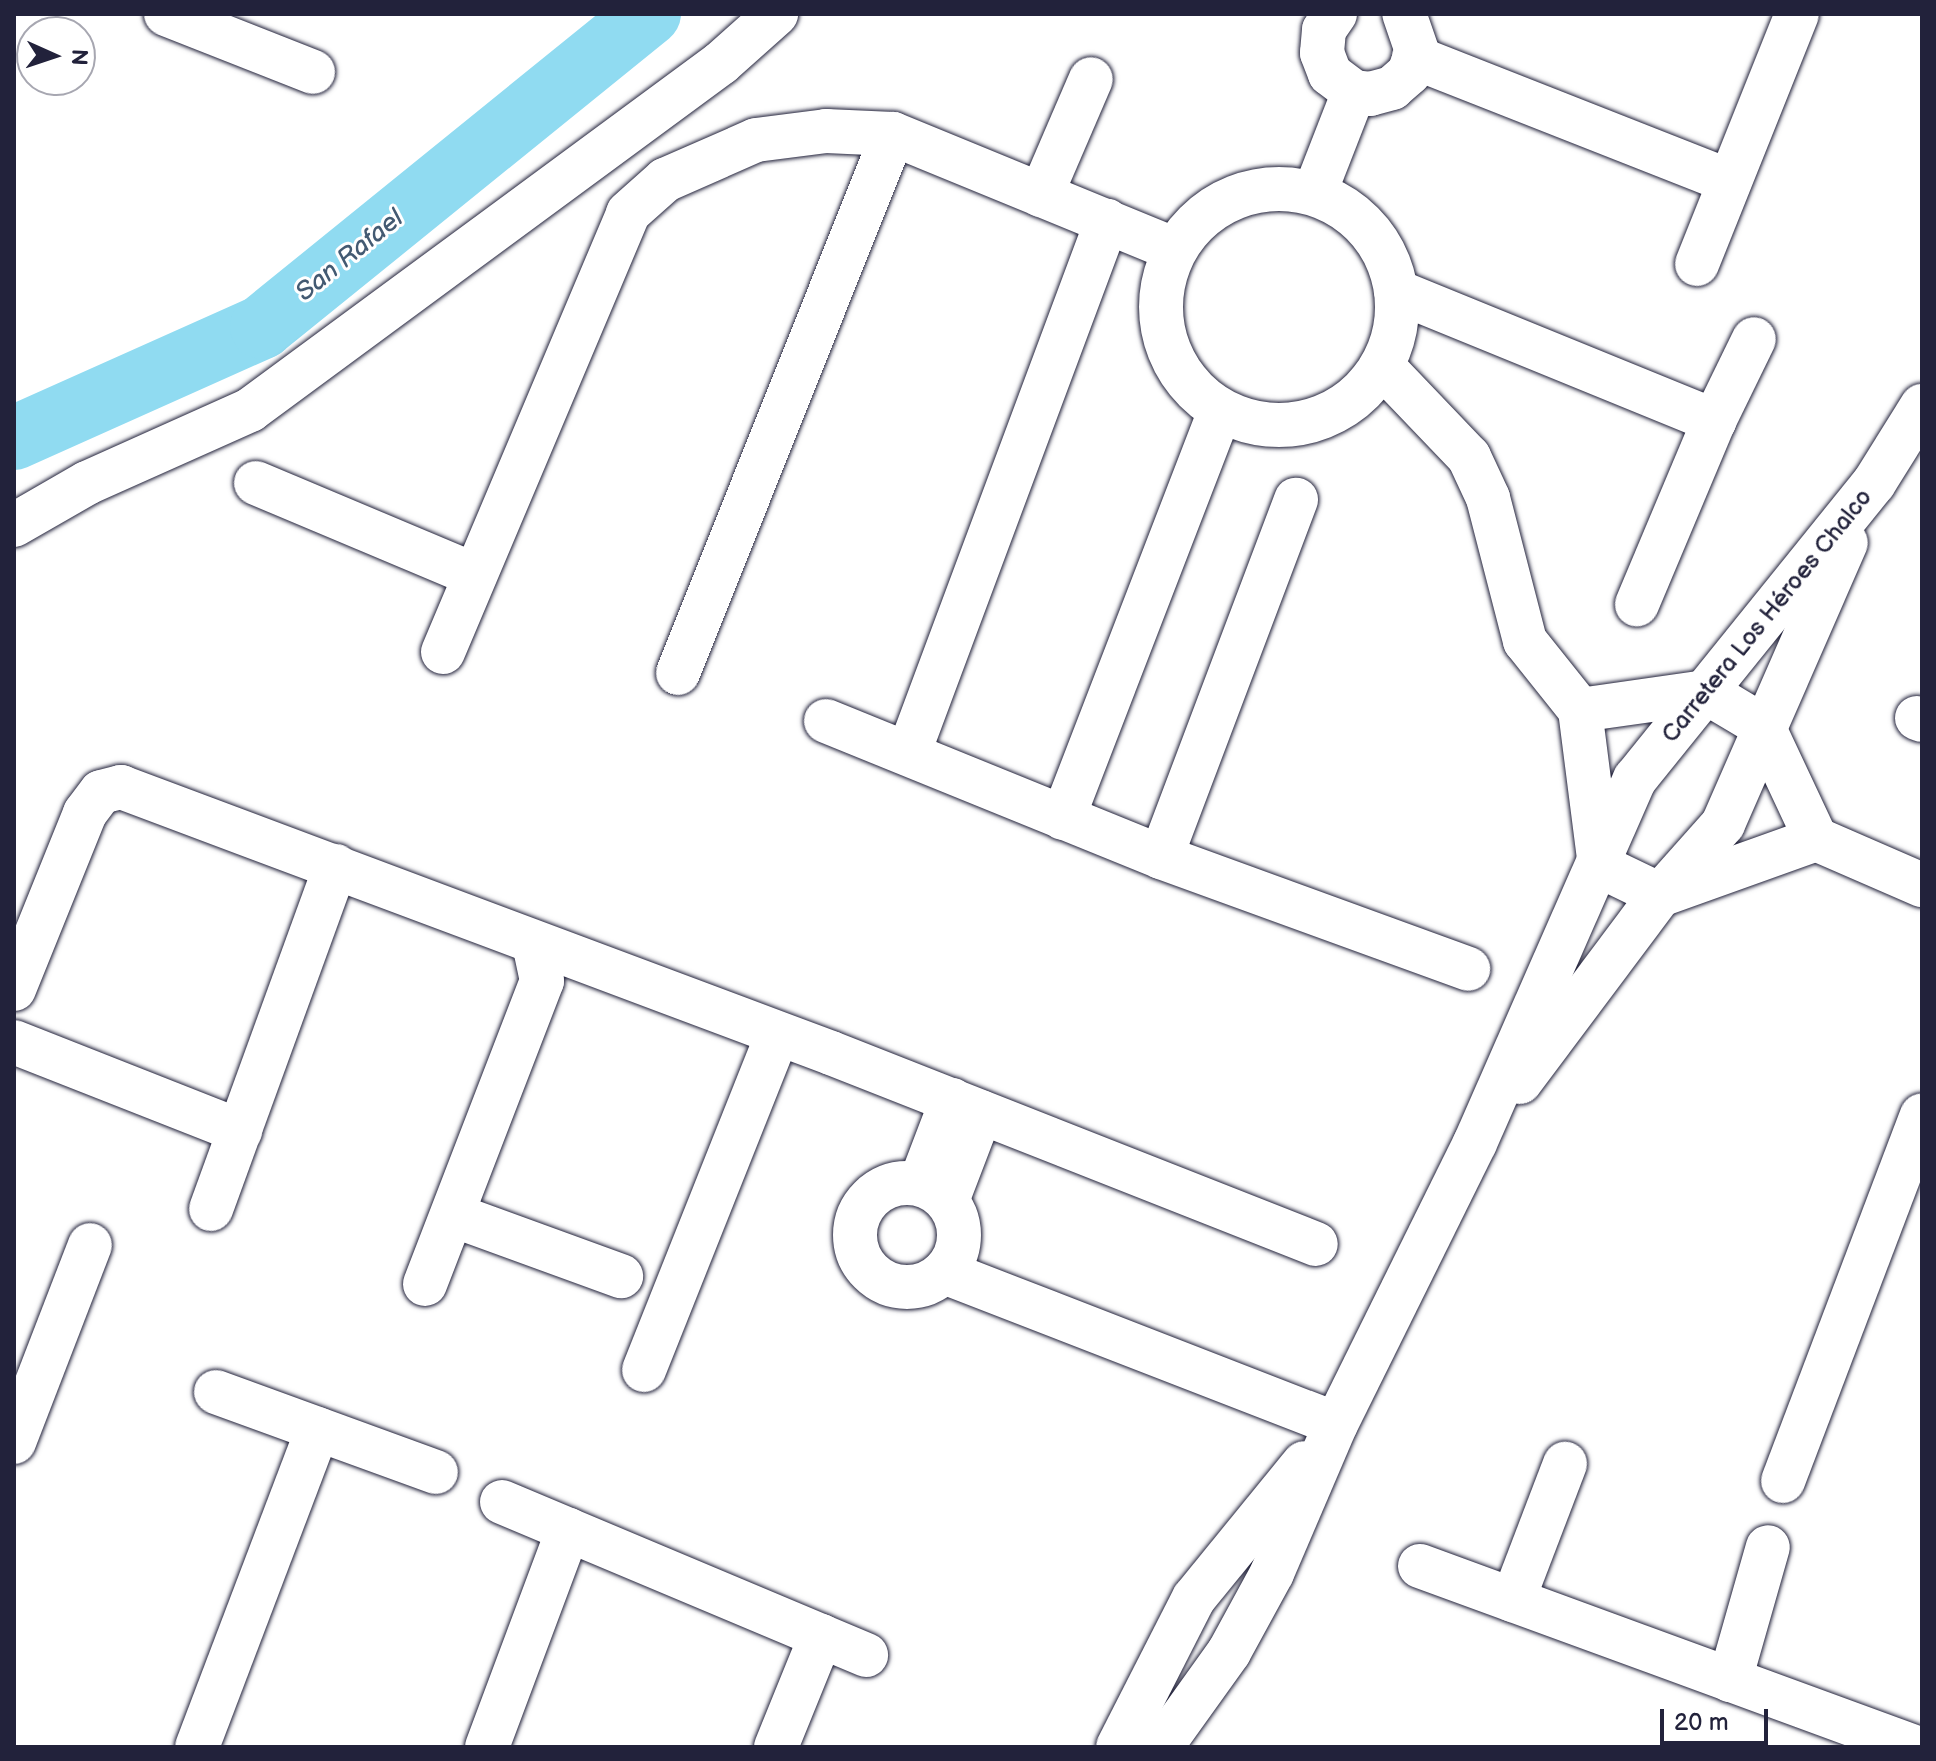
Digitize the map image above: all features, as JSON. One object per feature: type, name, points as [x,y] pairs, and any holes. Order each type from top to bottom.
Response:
[{"type":"street","points":[[166,14],[313,72]]},
{"type":"street","points":[[14,525],[87,483],[250,410],[721,63],[776,14]]},
{"type":"street","points":[[1327,16],[1322,53],[1330,74],[1354,92],[1392,88],[1414,57],[1414,29],[1404,14]]},
{"type":"street","points":[[1697,264],[1797,14]]},
{"type":"street","points":[[1414,57],[1729,181]]},
{"type":"street","points":[[1041,195],[1091,79]]},
{"type":"street","points":[[1315,192],[1354,92]]},
{"type":"street","points":[[443,652],[472,574],[628,213],[665,180],[756,140],[826,131],[893,134],[1173,249]]},
{"type":"street","points":[[678,673],[893,134]]},
{"type":"street","points":[[1251,189],[1315,192],[1346,207],[1380,244],[1396,291],[1395,329],[1382,366],[1352,401],[1310,422],[1264,426],[1220,411],[1175,368],[1158,309],[1173,249],[1206,211],[1251,189]]},
{"type":"street","points":[[909,752],[1107,221]]},
{"type":"street","points":[[1396,291],[1714,421]]},
{"type":"street","points":[[1637,604],[1714,421],[1754,339]]},
{"type":"street","points":[[1382,366],[1469,457],[1488,498],[1525,641],[1580,710],[1600,866],[1660,895],[1816,839]]},
{"type":"street","points":[[1874,483],[1922,406]]},
{"type":"street","points":[[1063,818],[1220,411]]},
{"type":"street","points":[[256,483],[472,574]]},
{"type":"street","name":"Carretera Los Héroes Chalco","points":[[1161,1747],[1229,1652],[1265,1586],[1343,1410],[1475,1143],[1600,866],[1635,779],[1874,483]]},
{"type":"street","name":"Carretera Los Héroes Chalco","points":[[1475,1143],[1660,895],[1723,824],[1763,726],[1874,483]]},
{"type":"street","points":[[1161,857],[1296,500]]},
{"type":"street","points":[[1580,710],[1706,692],[1763,726],[1816,839],[1922,885]]},
{"type":"street","points":[[826,721],[909,752],[1161,857],[1468,969]]},
{"type":"street","points":[[14,989],[85,813],[101,792],[121,787],[967,1106],[1316,1244]]},
{"type":"street","points":[[211,1209],[336,866]]},
{"type":"street","points":[[425,1284],[542,981],[534,943]]},
{"type":"street","points":[[644,1370],[777,1035]]},
{"type":"street","points":[[14,1042],[240,1131]]},
{"type":"street","points":[[933,1193],[967,1106]]},
{"type":"street","points":[[1783,1481],[1922,1116]]},
{"type":"street","points":[[896,1184],[933,1193],[958,1222],[951,1259],[924,1285],[900,1288],[877,1279],[861,1262],[854,1237],[858,1213],[874,1194],[896,1184]]},
{"type":"street","points":[[453,1215],[621,1276]]},
{"type":"street","points":[[14,1442],[90,1245]]},
{"type":"street","points":[[951,1259],[1343,1410]]},
{"type":"street","points":[[216,1392],[436,1472]]},
{"type":"street","name":"Carretera Los Héroes Chalco","points":[[1118,1747],[1194,1598],[1343,1410]]},
{"type":"street","points":[[197,1747],[318,1429]]},
{"type":"street","points":[[1513,1600],[1565,1464]]},
{"type":"street","points":[[502,1502],[866,1655]]},
{"type":"street","points":[[487,1747],[568,1530]]},
{"type":"street","points":[[1730,1680],[1768,1547]]},
{"type":"street","points":[[1420,1566],[1914,1747]]},
{"type":"street","points":[[776,1747],[821,1636]]},
{"type":"waterway","name":"San Rafael","points":[[14,438],[262,327],[649,14]]}]
